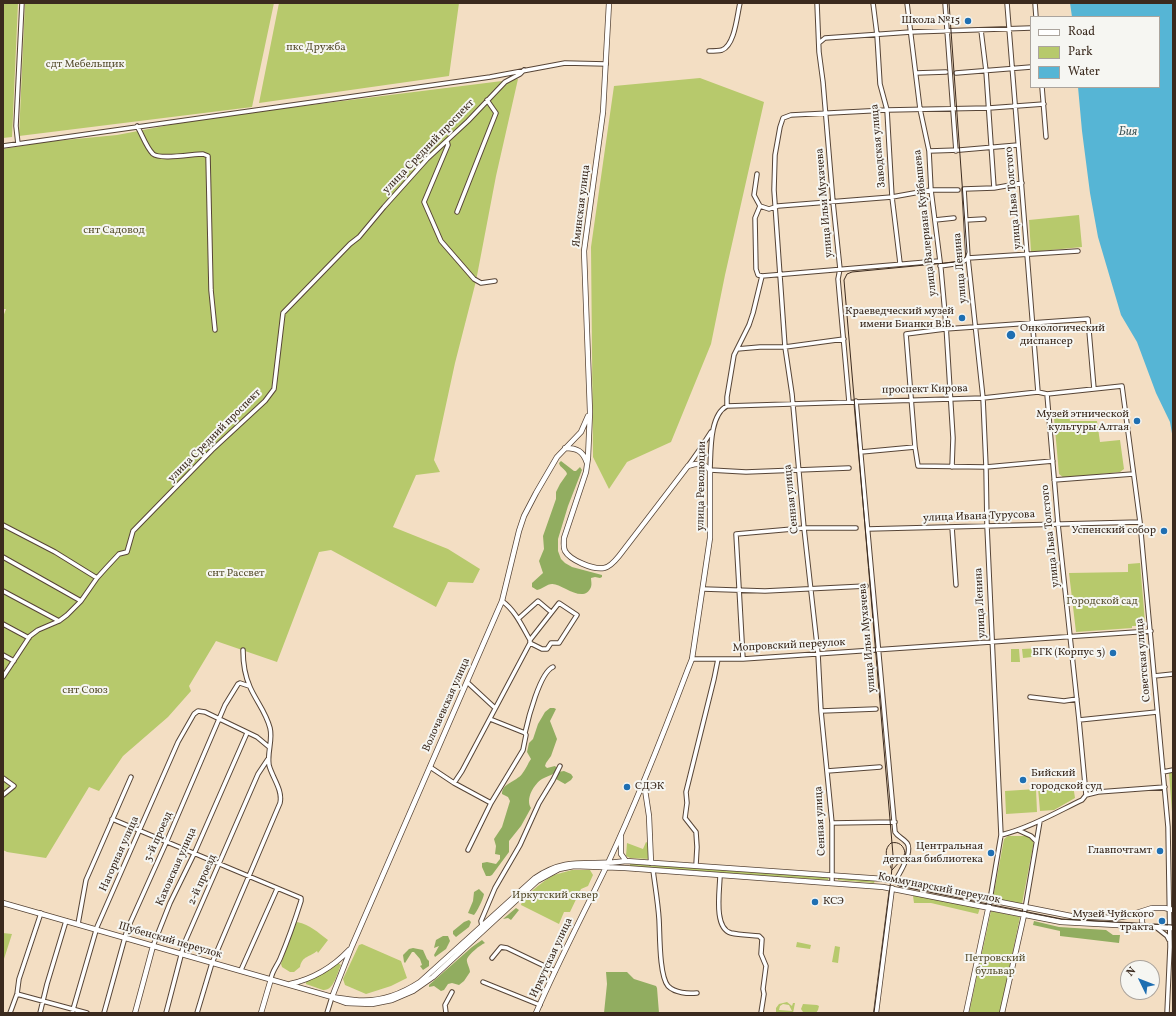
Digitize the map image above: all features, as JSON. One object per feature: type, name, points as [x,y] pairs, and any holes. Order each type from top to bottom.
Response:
[{"type":"main road","name":"Яминская улица","points":[[609,4],[602,119],[587,220],[584,251],[590,412],[587,464],[582,485],[564,538],[564,547],[568,555],[576,561],[596,568],[604,568],[611,565],[688,466]]},
{"type":"main road","name":"Волочаевская улица","points":[[332,997],[352,946],[377,892],[502,601],[524,516],[557,457],[581,432],[586,424],[590,412]]},
{"type":"main road","points":[[564,448],[572,448],[581,452],[587,464]]},
{"type":"main road","points":[[688,466],[701,463],[710,470]]},
{"type":"main road","name":"улица Революции","points":[[607,865],[654,758],[692,659],[710,538],[710,470]]},
{"type":"main road","points":[[644,782],[649,816],[651,862]]},
{"type":"main road","points":[[621,833],[621,854],[626,861],[621,864],[625,868]]},
{"type":"main road","name":"Коммунарский переулок","points":[[607,865],[626,861],[651,862],[895,881],[1071,916],[1115,918],[1127,916],[1148,909],[1172,909]]},
{"type":"main road","points":[[332,997],[354,1000],[372,1000],[390,997],[401,993],[420,982],[430,974],[532,880],[549,869],[573,863],[607,865]]},
{"type":"main road","points":[[332,997],[341,1002],[362,1004],[383,1002],[403,996],[422,986],[433,977],[524,892],[544,876],[559,869],[574,866],[607,865]]},
{"type":"main road","name":"Коммунарский переулок","points":[[607,865],[625,868],[892,888],[1070,923],[1172,928]]},
{"type":"main road","name":"Иркутская улица","points":[[536,1013],[607,865]]},
{"type":"main road","points":[[876,1013],[892,888]]},
{"type":"main road","name":"улица Ленина","points":[[966,1013],[990,900]]},
{"type":"main road","name":"Шубенский переулок","points":[[3,903],[332,997]]},
{"type":"main road","points":[[1145,927],[1142,923],[1142,917],[1148,909]]},
{"type":"main road","points":[[1002,1013],[1024,915]]},
{"type":"main road","name":"Каховская улица","points":[[135,1013],[153,946]]},
{"type":"main road","points":[[290,984],[300,982],[318,974],[340,959],[352,946]]},
{"type":"main road","points":[[262,1013],[271,979]]},
{"type":"street","points":[[18,144],[16,126],[22,3]]},
{"type":"street","points":[[709,51],[722,50],[730,41],[734,33],[740,3]]},
{"type":"street","name":"улица Ильи Мухачева","points":[[817,3],[825,114],[840,269],[838,279],[850,402]]},
{"type":"street","name":"Заводская улица","points":[[873,3],[877,35],[880,84],[887,110],[892,197],[900,263]]},
{"type":"street","name":"улица Валериана Куйбышева","points":[[907,3],[920,109],[929,151],[931,190],[940,266],[945,329],[952,438],[952,467]]},
{"type":"street","points":[[945,3],[956,151]]},
{"type":"street","name":"улица Льва Толстого","points":[[1007,3],[1038,392]]},
{"type":"street","points":[[1035,3],[1036,16]]},
{"type":"street","points":[[819,42],[825,38],[911,32],[1030,28]]},
{"type":"street","points":[[981,30],[986,71],[994,188],[1022,183]]},
{"type":"street","points":[[3,146],[490,77],[564,62],[606,64]]},
{"type":"street","points":[[956,73],[1030,67]]},
{"type":"street","name":"улица Средний проспект","points":[[3,677],[30,638],[38,630],[59,621],[81,601],[97,578],[119,554],[127,552],[133,531],[212,450],[265,401],[274,389],[283,313],[350,244],[359,237],[427,159],[468,122],[505,82],[520,74],[524,70]]},
{"type":"street","points":[[916,73],[946,72]]},
{"type":"street","points":[[1042,88],[1046,137]]},
{"type":"street","points":[[457,212],[496,113],[487,100]]},
{"type":"street","points":[[825,114],[887,110],[989,108],[1044,104]]},
{"type":"street","name":"Сенная улица","points":[[825,114],[791,115],[783,118],[775,155],[773,177],[785,347],[793,405],[798,470],[818,654],[821,711],[832,823],[832,883]]},
{"type":"street","points":[[138,126],[153,154],[167,157],[207,155],[209,178],[211,290],[215,330]]},
{"type":"street","points":[[447,140],[448,145],[424,202],[441,241],[474,279],[483,283],[495,281]]},
{"type":"street","points":[[929,151],[956,151],[1018,145]]},
{"type":"street","points":[[757,174],[754,195],[760,206],[769,209],[776,207],[892,197],[931,190],[958,190]]},
{"type":"street","name":"улица Ленина","points":[[990,900],[1001,835],[987,526],[986,466],[982,398],[968,258],[964,189],[994,188]]},
{"type":"street","points":[[760,206],[755,218],[758,276],[900,263],[939,261]]},
{"type":"street","points":[[935,220],[954,218]]},
{"type":"street","points":[[966,220],[984,219]]},
{"type":"street","points":[[940,266],[961,263],[968,258],[1078,250]]},
{"type":"street","points":[[728,406],[728,392],[734,355],[751,319],[762,276]]},
{"type":"street","points":[[1053,461],[986,466],[920,467],[918,465],[915,447],[906,334],[975,326],[1088,318],[1094,389]]},
{"type":"street","points":[[737,349],[756,347],[785,347],[844,339]]},
{"type":"street","name":"проспект Кирова","points":[[728,406],[793,405],[912,399],[982,398],[1038,392],[1047,394],[1122,386]]},
{"type":"street","name":"Советская улица","points":[[1122,386],[1140,522],[1151,631],[1162,772],[1165,787],[1171,857],[1172,946]]},
{"type":"street","name":"улица Льва Толстого","points":[[1047,394],[1058,524],[1086,795]]},
{"type":"street","name":"улица Ильи Мухачева","points":[[856,401],[896,834],[907,843],[909,848],[907,858],[895,881]]},
{"type":"street","name":"улица Революции","points":[[710,470],[712,431],[720,412],[728,406]]},
{"type":"street","points":[[688,466],[712,431]]},
{"type":"street","points":[[861,452],[915,447]]},
{"type":"street","points":[[710,470],[746,472],[849,468]]},
{"type":"street","points":[[1054,480],[1133,474]]},
{"type":"street","name":"улица Ивана Турусова","points":[[868,529],[1140,522]]},
{"type":"street","points":[[3,524],[55,552],[97,578]]},
{"type":"street","points":[[952,527],[956,584]]},
{"type":"street","points":[[743,659],[736,534],[804,528],[856,528]]},
{"type":"street","points":[[3,557],[81,601]]},
{"type":"street","points":[[703,589],[740,591],[866,586]]},
{"type":"street","points":[[3,591],[59,621]]},
{"type":"street","points":[[454,783],[462,771],[530,642],[551,612],[559,603],[577,615],[559,643],[551,643],[547,649],[542,649],[530,642],[518,619],[510,608],[502,601]]},
{"type":"street","points":[[518,619],[538,601],[551,612]]},
{"type":"street","points":[[3,624],[30,638]]},
{"type":"street","name":"Мопровский переулок","points":[[692,659],[743,659],[1151,631]]},
{"type":"street","points":[[197,1013],[212,963],[280,803],[280,793],[270,769],[268,759],[271,738],[268,723],[263,710],[249,686],[244,666],[243,650]]},
{"type":"street","points":[[3,655],[14,661]]},
{"type":"street","points":[[696,866],[697,839],[694,829],[685,818],[687,803],[686,792],[718,659]]},
{"type":"street","points":[[468,850],[491,803],[523,750],[529,714],[547,671],[553,667]]},
{"type":"street","points":[[1154,676],[1173,674]]},
{"type":"street","points":[[467,682],[495,708]]},
{"type":"street","name":"3-й проезд","points":[[104,1013],[125,938],[135,912],[219,719],[236,685],[240,683],[249,686]]},
{"type":"street","points":[[1030,697],[1064,700],[1077,699]]},
{"type":"street","points":[[821,711],[876,709]]},
{"type":"street","name":"Нагорная улица","points":[[73,1011],[96,930],[184,731],[196,712],[200,711],[219,719]]},
{"type":"street","points":[[1079,720],[1157,712]]},
{"type":"street","points":[[219,719],[261,739],[269,747]]},
{"type":"street","points":[[490,719],[525,733]]},
{"type":"street","name":"Каховская улица","points":[[153,946],[170,903],[194,854],[247,733]]},
{"type":"street","name":"2-й проезд","points":[[166,1013],[184,944],[258,774],[268,759]]},
{"type":"street","points":[[482,926],[481,921],[495,888],[520,845],[539,803],[560,766]]},
{"type":"street","points":[[430,767],[454,783],[491,803]]},
{"type":"street","points":[[827,771],[880,767]]},
{"type":"street","points":[[1162,772],[1173,770]]},
{"type":"street","points":[[78,924],[86,880],[131,777]]},
{"type":"street","points":[[3,778],[14,786],[3,795]]},
{"type":"street","points":[[1001,835],[1040,821],[1082,800],[1086,795],[1098,792],[1165,787]]},
{"type":"street","points":[[112,819],[302,899],[271,979]]},
{"type":"street","points":[[1024,915],[1040,821]]},
{"type":"street","points":[[832,823],[895,822]]},
{"type":"street","points":[[1018,830],[1031,836],[1036,841]]},
{"type":"street","points":[[653,870],[662,961],[666,982],[672,990],[688,994],[697,993]]},
{"type":"street","points":[[720,875],[719,917],[722,926],[730,933],[757,936],[762,939],[761,954],[766,966],[761,1013]]},
{"type":"street","points":[[241,970],[277,889]]},
{"type":"street","points":[[10,1013],[17,994],[19,979],[41,913]]},
{"type":"street","points":[[40,1013],[66,921]]},
{"type":"street","points":[[1157,927],[1167,936],[1172,946],[1167,1011],[1173,1011]]},
{"type":"street","points":[[492,958],[501,948],[507,948],[555,971]]},
{"type":"street","points":[[483,982],[540,1005]]},
{"type":"street","points":[[446,1013],[445,1005],[452,992]]},
{"type":"street","points":[[17,994],[73,1011],[87,1013]]},
{"type":"street","name":"Волочаевская улица","points":[[327,1013],[332,997]]},
{"type":"green space","points":[[3,3],[18,3],[12,137],[3,138]]},
{"type":"green space","name":"сдт Мебельщик","points":[[25,3],[274,3],[252,107],[19,136]]},
{"type":"green space","name":"пкс Дружба","points":[[279,3],[459,3],[449,76],[259,103]]},
{"type":"green space","points":[[700,78],[764,102],[711,344],[671,442],[627,462],[609,489],[593,457],[591,247],[614,86]]},
{"type":"green space","points":[[518,79],[496,176],[476,281],[455,363],[434,460],[440,472],[416,475],[393,527],[448,549],[480,569],[473,583],[448,582],[436,607],[331,550],[319,552],[277,662],[216,641],[189,686],[191,691],[168,717],[123,756],[99,791],[89,787],[46,858],[7,852],[3,850],[3,317],[6,309],[3,309],[3,149],[44,142],[117,135],[206,118]]},
{"type":"green space","points":[[1079,215],[1082,247],[1031,252],[1029,220]]},
{"type":"green space","points":[[1069,416],[1070,421],[1097,421],[1100,442],[1120,440],[1124,469],[1120,472],[1064,478],[1059,474],[1054,418]]},
{"type":"green space","points":[[561,461],[574,471],[580,467],[582,470],[568,506],[558,539],[558,551],[561,559],[572,567],[602,575],[600,578],[591,578],[591,587],[588,592],[583,594],[578,594],[552,584],[537,590],[532,587],[532,583],[543,573],[539,561],[544,549],[543,536],[556,499],[556,492],[567,474],[559,463]]},
{"type":"green space","name":"Городской сад","points":[[1140,563],[1145,622],[1138,626],[1132,626],[1132,628],[1076,632],[1069,573],[1128,572],[1128,564]]},
{"type":"green space","points":[[1041,648],[1041,656],[1023,658],[1022,649]]},
{"type":"green space","points":[[1011,649],[1019,649],[1020,662],[1011,662]]},
{"type":"green space","points":[[550,708],[556,709],[550,721],[557,739],[551,756],[545,766],[547,768],[555,766],[557,768],[556,771],[539,781],[533,788],[529,800],[531,808],[521,826],[509,841],[509,852],[492,875],[486,876],[482,863],[487,862],[496,864],[500,859],[500,855],[495,854],[496,846],[494,839],[502,827],[510,801],[508,797],[502,794],[504,787],[519,777],[525,770],[531,759],[527,752],[529,743],[533,739],[538,724],[545,712]]},
{"type":"green space","points":[[564,771],[571,774],[573,777],[565,784],[556,779],[558,772]]},
{"type":"green space","points":[[1173,772],[1173,825],[1169,773]]},
{"type":"green space","points":[[1073,785],[1075,798],[1054,810],[1040,811],[1038,788]]},
{"type":"green space","points":[[1036,789],[1037,812],[1006,814],[1005,791]]},
{"type":"green space","points":[[1008,836],[1029,836],[1034,841],[1022,904],[993,898],[1004,839]]},
{"type":"green space","points":[[646,842],[648,843],[650,859],[630,858],[626,856],[627,843],[643,849]]},
{"type":"green space","points":[[630,863],[829,877],[828,880],[630,866]]},
{"type":"green space","name":"Иркутский сквер","points":[[572,870],[590,870],[593,875],[588,886],[581,889],[570,912],[564,912],[559,924],[521,905],[526,897],[535,888],[546,880],[554,875]]},
{"type":"green space","points":[[838,878],[875,880],[874,883],[838,880]]},
{"type":"green space","points":[[479,889],[484,894],[474,915],[468,913],[473,901],[474,892]]},
{"type":"green space","points":[[913,896],[921,896],[980,908],[978,914],[931,903],[914,903]]},
{"type":"green space","points":[[516,908],[519,910],[511,920],[508,918],[503,919]]},
{"type":"green space","name":"Петровский бульвар","points":[[991,911],[1020,917],[1000,1013],[969,1013]]},
{"type":"green space","points":[[469,920],[471,922],[469,927],[456,937],[453,934],[453,931]]},
{"type":"green space","points":[[1034,921],[1059,927],[1106,930],[1113,935],[1120,935],[1119,943],[1060,936],[1060,931],[1033,925]]},
{"type":"green space","points":[[297,922],[310,927],[328,940],[318,953],[317,951],[307,957],[301,963],[300,967],[294,972],[290,972],[282,967],[281,964],[295,923]]},
{"type":"green space","points":[[3,933],[12,934],[3,962]]},
{"type":"green space","points":[[443,936],[448,936],[450,941],[446,949],[435,957],[434,955],[439,946],[434,948],[436,940]]},
{"type":"green space","points":[[482,940],[485,943],[475,950],[467,959],[470,972],[464,981],[459,985],[452,983],[448,984],[444,990],[441,991],[434,986],[429,987],[429,985]]},
{"type":"green space","points":[[797,942],[811,945],[810,949],[796,947]]},
{"type":"green space","points":[[362,944],[401,961],[407,978],[391,986],[366,994],[345,985],[343,979],[359,945]]},
{"type":"green space","points":[[835,946],[840,947],[838,963],[832,962]]},
{"type":"green space","points":[[413,948],[423,950],[429,961],[429,966],[423,970],[420,966],[422,965],[420,959],[414,952],[412,952],[405,963],[404,962],[403,955],[409,949]]},
{"type":"green space","points":[[338,963],[341,965],[335,981],[327,990],[306,984],[306,981]]},
{"type":"green space","points":[[606,972],[627,972],[634,979],[656,986],[659,1013],[604,1013],[607,984]]},
{"type":"green space","points":[[787,1002],[792,1006],[793,1003],[795,1003],[793,1013],[776,1013],[776,1008],[779,1004]],"holes":[[[783,1004],[789,1005],[792,1011],[779,1010],[780,1006]]]},
{"type":"green space","points":[[803,1004],[817,1005],[819,1006],[818,1010],[816,1013],[803,1012],[801,1009]]},
{"type":"water","name":"Бия","points":[[1070,3],[1173,3],[1173,439],[1170,422],[1156,393],[1137,342],[1121,315],[1098,237],[1090,193],[1078,88],[1160,88],[1160,16],[1072,16]]},
{"type":"tram line","points":[[874,1013],[893,855],[844,280],[847,274],[852,272],[956,262],[960,261],[966,256],[967,252],[949,3]]},
{"type":"tram line","points":[[891,868],[886,852],[891,843],[899,843],[904,848],[905,853],[902,859],[892,870]]},
{"type":"tram line","points":[[891,876],[893,882],[899,886],[1062,919],[1173,925]]},
{"type":"place","name":"Школа №15","points":[[968,21]]},
{"type":"place","name":"Краеведческий музей имени Бианки В.В.","points":[[962,318]]},
{"type":"place","name":"Онкологический диспансер","points":[[1011,335]]},
{"type":"place","name":"Музей этнической культуры Алтая","points":[[1137,421]]},
{"type":"place","name":"Успенский собор","points":[[1164,531]]},
{"type":"place","name":"БГК (Корпус 3)","points":[[1113,653]]},
{"type":"place","name":"Бийский городской суд","points":[[1023,780]]},
{"type":"place","name":"СДЭК","points":[[627,787]]},
{"type":"place","name":"Главпочтамт","points":[[1160,851]]},
{"type":"place","name":"Центральная детская библиотека","points":[[991,853]]},
{"type":"place","name":"КСЭ","points":[[815,902]]},
{"type":"place","name":"Музей Чуйского тракта","points":[[1162,921]]},
{"type":"park label","name":"снт Садовод","points":[[114,231]]},
{"type":"park label","name":"снт Рассвет","points":[[236,574]]},
{"type":"park label","name":"снт Союз","points":[[85,691]]}]
